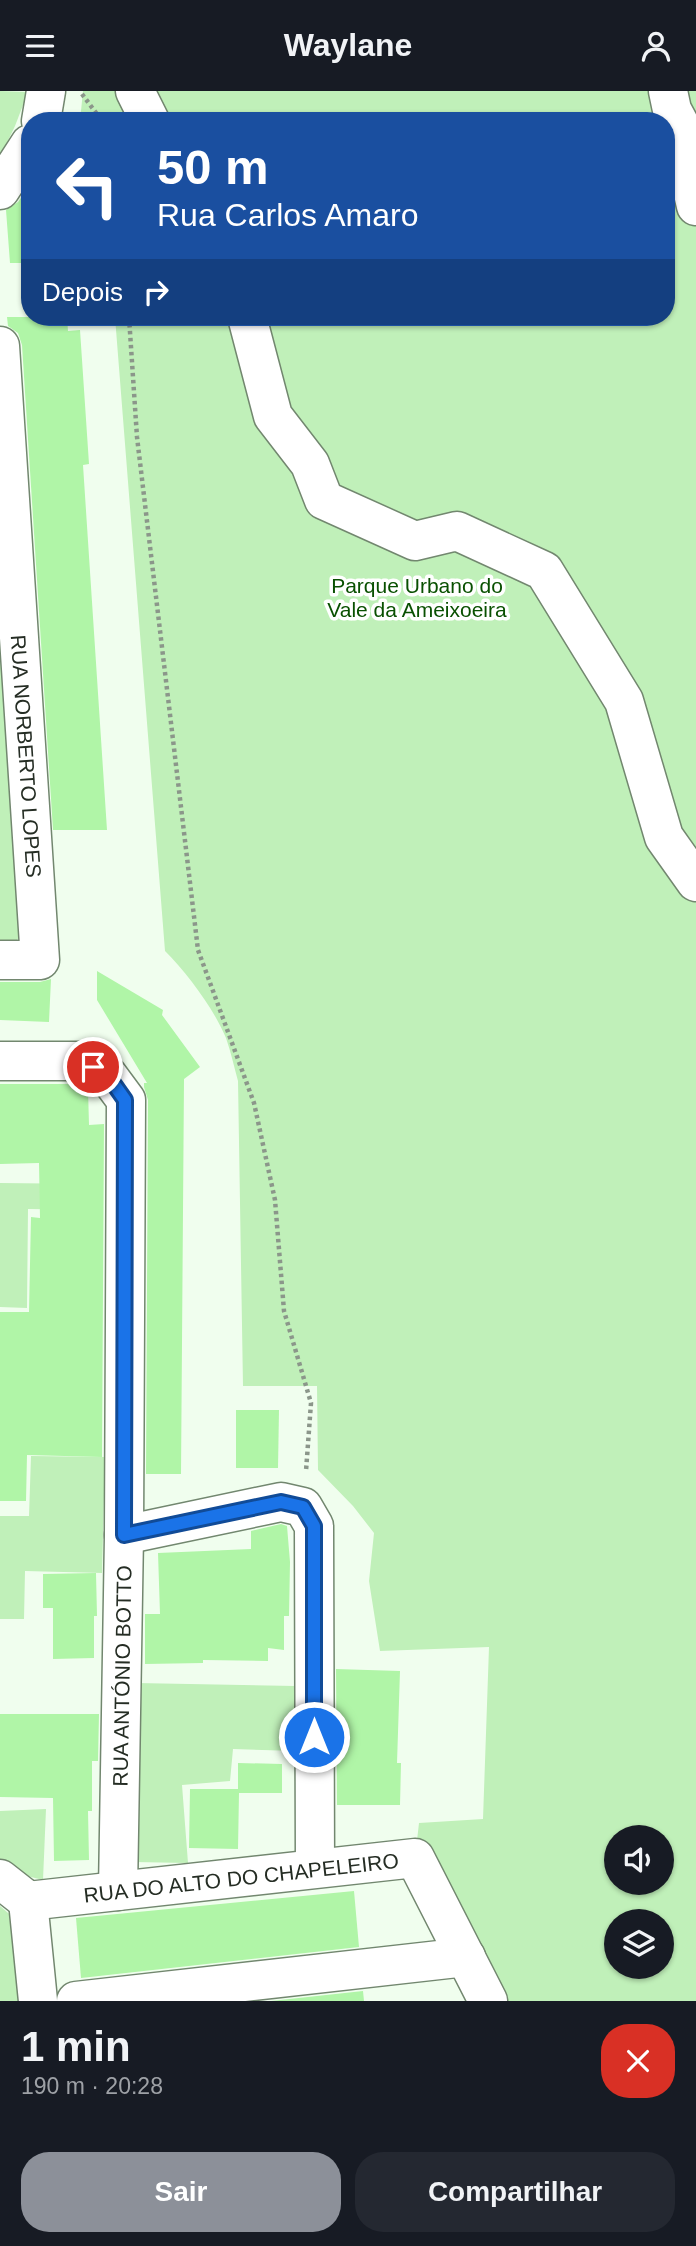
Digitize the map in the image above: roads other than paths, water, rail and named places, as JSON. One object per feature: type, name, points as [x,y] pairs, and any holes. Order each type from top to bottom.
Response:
[{"type":"street","points":[[42,112],[46,91]]},
{"type":"street","points":[[135,91],[146,112]]},
{"type":"street","points":[[668,91],[673,112]]},
{"type":"street","points":[[675,116],[686,136],[696,206]]},
{"type":"street","points":[[0,190],[21,158]]},
{"type":"street","points":[[249,326],[274,416],[310,464],[324,500],[415,541],[457,531],[544,571],[624,701],[664,837],[696,882]]},
{"type":"street","name":"RUA NORBERTO LOPES","points":[[0,346],[40,960],[0,960]]},
{"type":"street","name":"RUA ANTÓNIO BOTTO","points":[[0,1062],[80,1061],[106,1073],[125,1100],[124,1535],[118,1891]]},
{"type":"street","points":[[124,1535],[281,1502],[303,1507],[314,1526],[315,1868]]},
{"type":"street","name":"RUA DO ALTO DO CHAPELEIRO","points":[[14,1890],[118,1891],[415,1858],[488,2001]]},
{"type":"street","points":[[14,1890],[38,2001]]},
{"type":"street","points":[[76,2001],[466,1957]]},
{"type":"park label","name":"Parque Urbano do Vale da Ameixoeira","points":[[417,597]]}]
